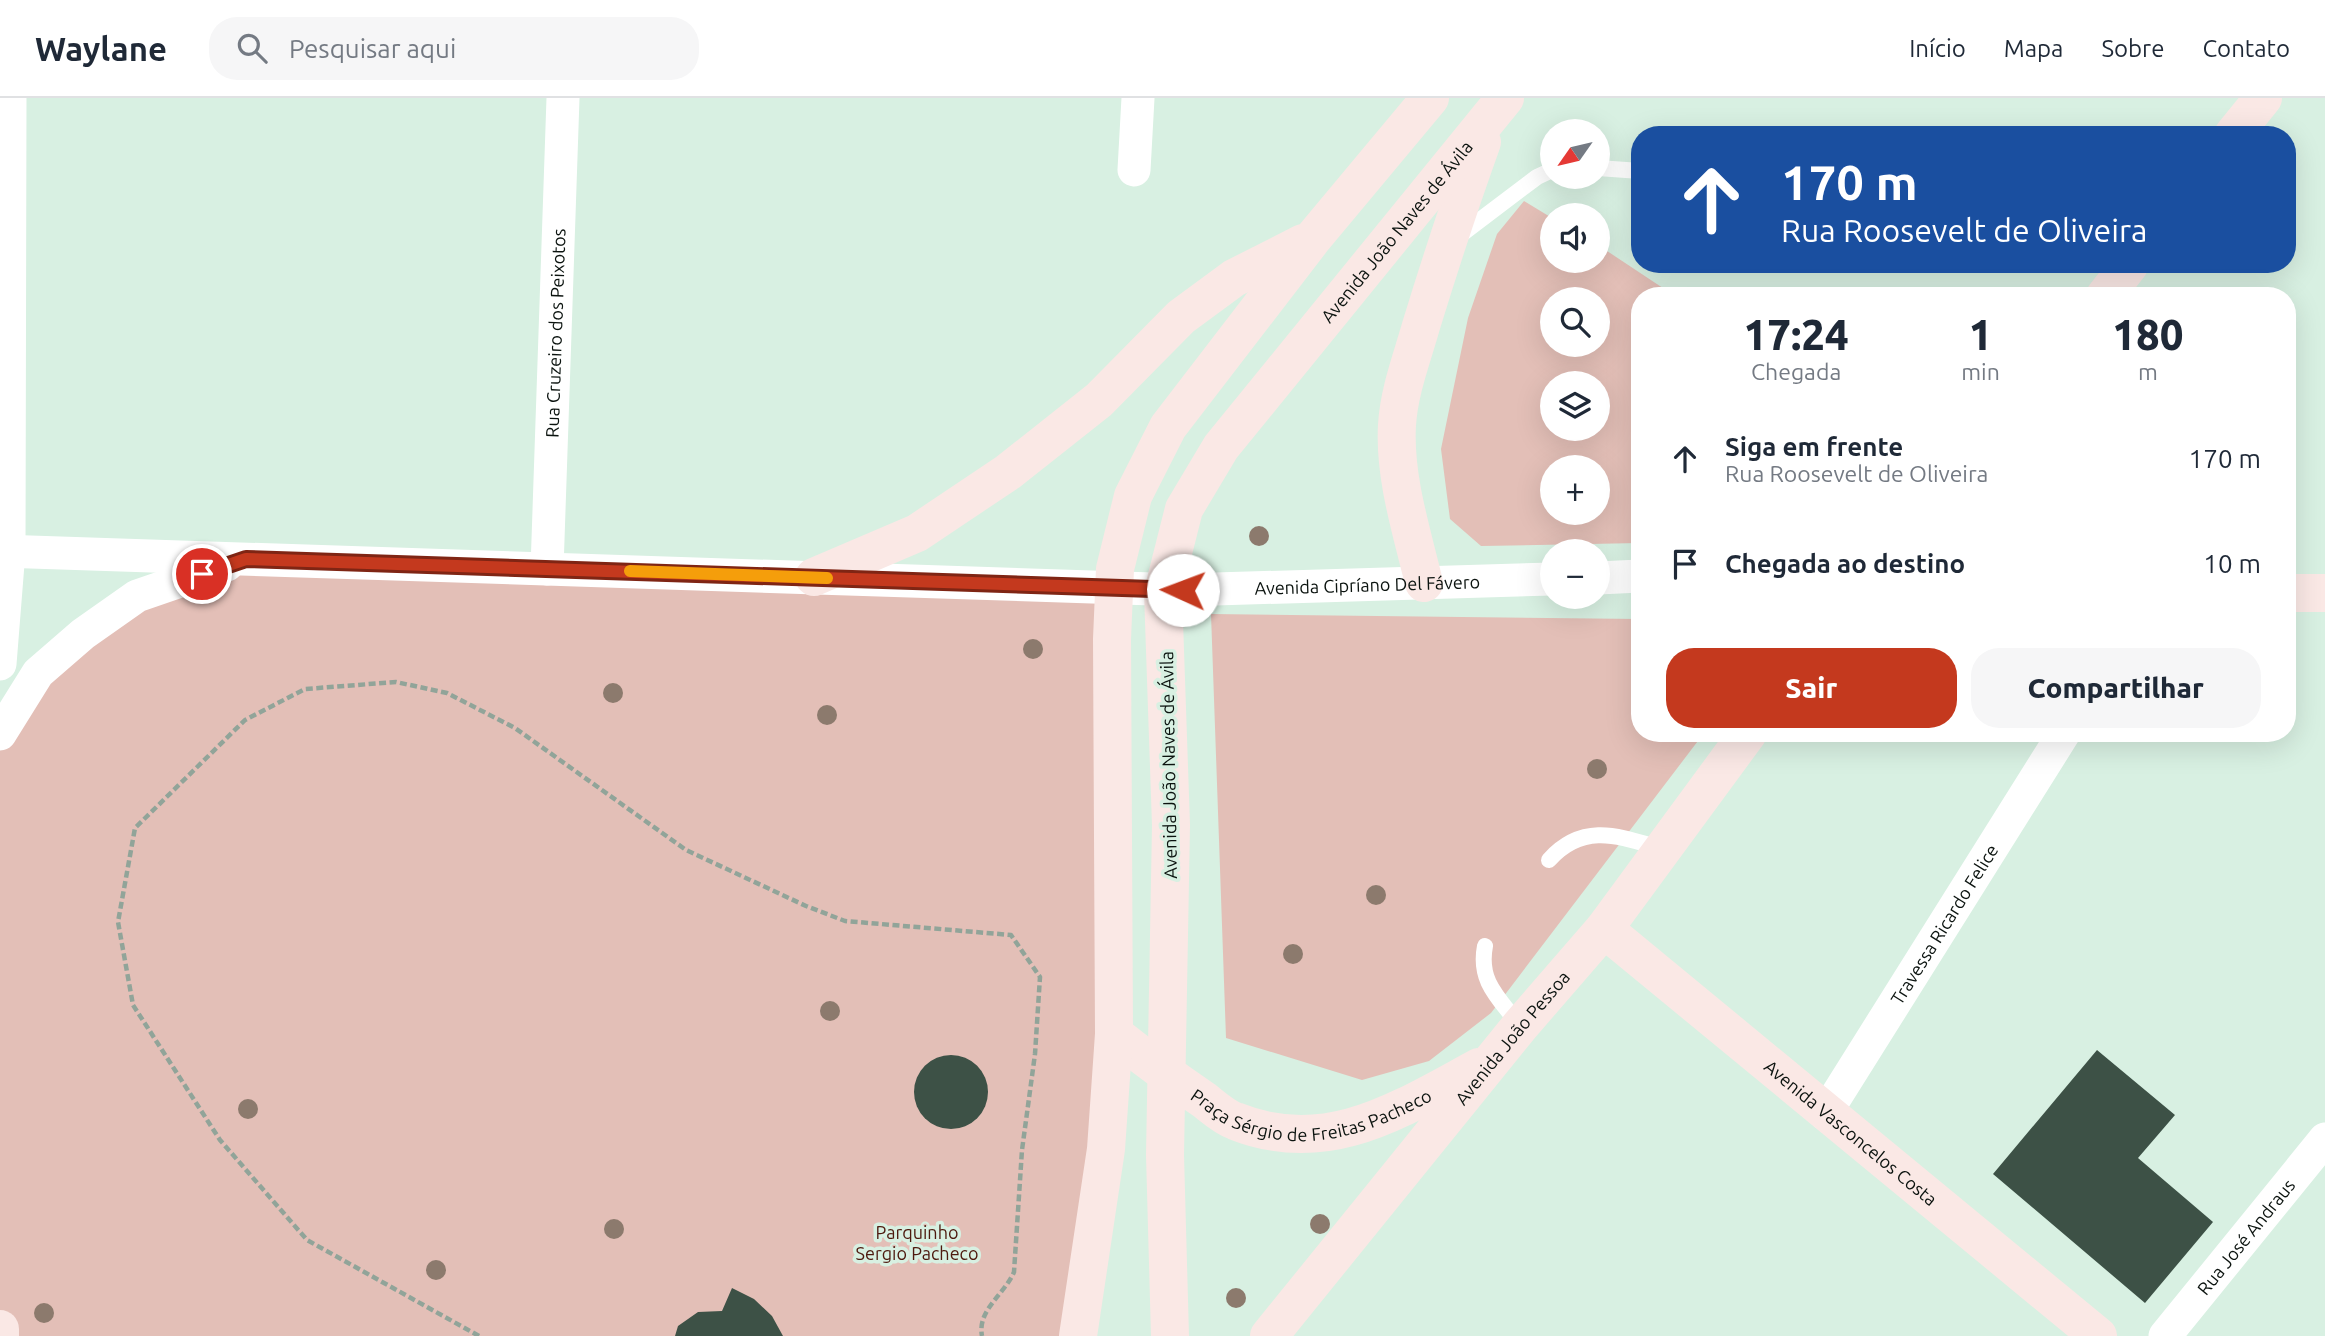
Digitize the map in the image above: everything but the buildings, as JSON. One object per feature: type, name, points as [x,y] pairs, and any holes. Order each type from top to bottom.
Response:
[{"type":"main road","points":[[1078,1336],[1106,1149],[1114,1034],[1112,639],[1115,569],[1133,496],[1168,427],[1314,237],[1430,98]]},
{"type":"main road","points":[[2240,126],[2263,98]]},
{"type":"main road","points":[[1424,583],[1405,503],[1398,458],[1397,423],[1405,380],[1445,246],[1498,106]]},
{"type":"main road","name":"Avenida João Naves de Ávila","points":[[1170,1336],[1165,1155],[1171,825],[1163,592],[1184,509],[1221,447],[1498,106]]},
{"type":"main road","points":[[814,577],[916,533],[1008,472],[1099,400],[1181,317],[1234,278],[1314,237]]},
{"type":"main road","points":[[2112,287],[2123,273]]},
{"type":"main road","points":[[2296,593],[2325,593]]},
{"type":"main road","name":"Avenida João Pessoa","points":[[1269,1336],[1520,1026],[1604,929],[1665,850],[1738,742]]},
{"type":"main road","name":"Avenida Vasconcelos Costa","points":[[1604,929],[1825,1114],[2098,1336]]},
{"type":"main road","name":"Praça Sérgio de Freitas Pacheco","points":[[1114,1034],[1168,1076],[1232,1120],[1279,1134],[1313,1136],[1349,1128],[1390,1114],[1493,1060]]},
{"type":"main road","points":[[1106,1149],[1165,1155]]},
{"type":"main road","points":[[0,1329],[0,1336]]},
{"type":"street","points":[[0,664],[10,98]]},
{"type":"street","name":"Rua Cruzeiro dos Peixotos","points":[[547,569],[563,98]]},
{"type":"street","points":[[1134,170],[1138,98]]},
{"type":"street","points":[[4,551],[814,577]]},
{"type":"street","points":[[0,734],[38,673],[83,634],[137,596],[246,559]]},
{"type":"street","points":[[1610,577],[1631,576]]},
{"type":"street","name":"Avenida Cipríano Del Fávero","points":[[814,577],[1183,590],[1540,579]]},
{"type":"street","name":"Travessa Ricardo Felice","points":[[1825,1114],[2058,742]]},
{"type":"street","name":"Rua José Andraus","points":[[2165,1336],[2325,1139]]},
{"type":"lane","points":[[1610,169],[1631,170]]},
{"type":"lane","points":[[1445,246],[1540,176]]},
{"type":"lane","points":[[1549,860],[1566,846],[1602,834],[1665,850]]},
{"type":"lane","points":[[1485,946],[1482,964],[1487,982],[1520,1026]]},
{"type":"path","points":[[479,1336],[307,1240],[220,1140],[133,1005],[118,922],[135,828],[245,720],[305,689],[396,682],[447,693],[515,728],[685,850],[806,906],[845,921],[1010,935],[1040,977],[1040,990],[1035,1055],[1021,1150],[1014,1272],[1007,1287],[987,1308],[980,1324],[982,1336]]},
{"type":"green space","points":[[1524,201],[1540,211],[1540,273],[1610,273],[1610,253],[1631,267],[1631,273],[1640,273],[1661,287],[1631,287],[1631,543],[1610,544],[1610,539],[1540,539],[1540,545],[1481,546],[1450,519],[1441,449],[1468,318],[1497,234]]},
{"type":"green space","name":"Parquinho Sergio Pacheco","points":[[246,559],[1099,586],[1114,1034],[1074,1336],[0,1336],[0,734],[83,634]]},
{"type":"green space","points":[[1211,614],[1631,619],[1631,742],[1697,742],[1491,1013],[1429,1061],[1362,1080],[1226,1038]]},
{"type":"slow traffic","points":[[630,571],[827,578]]},
{"type":"route","points":[[202,574],[246,559],[1183,590]]}]
